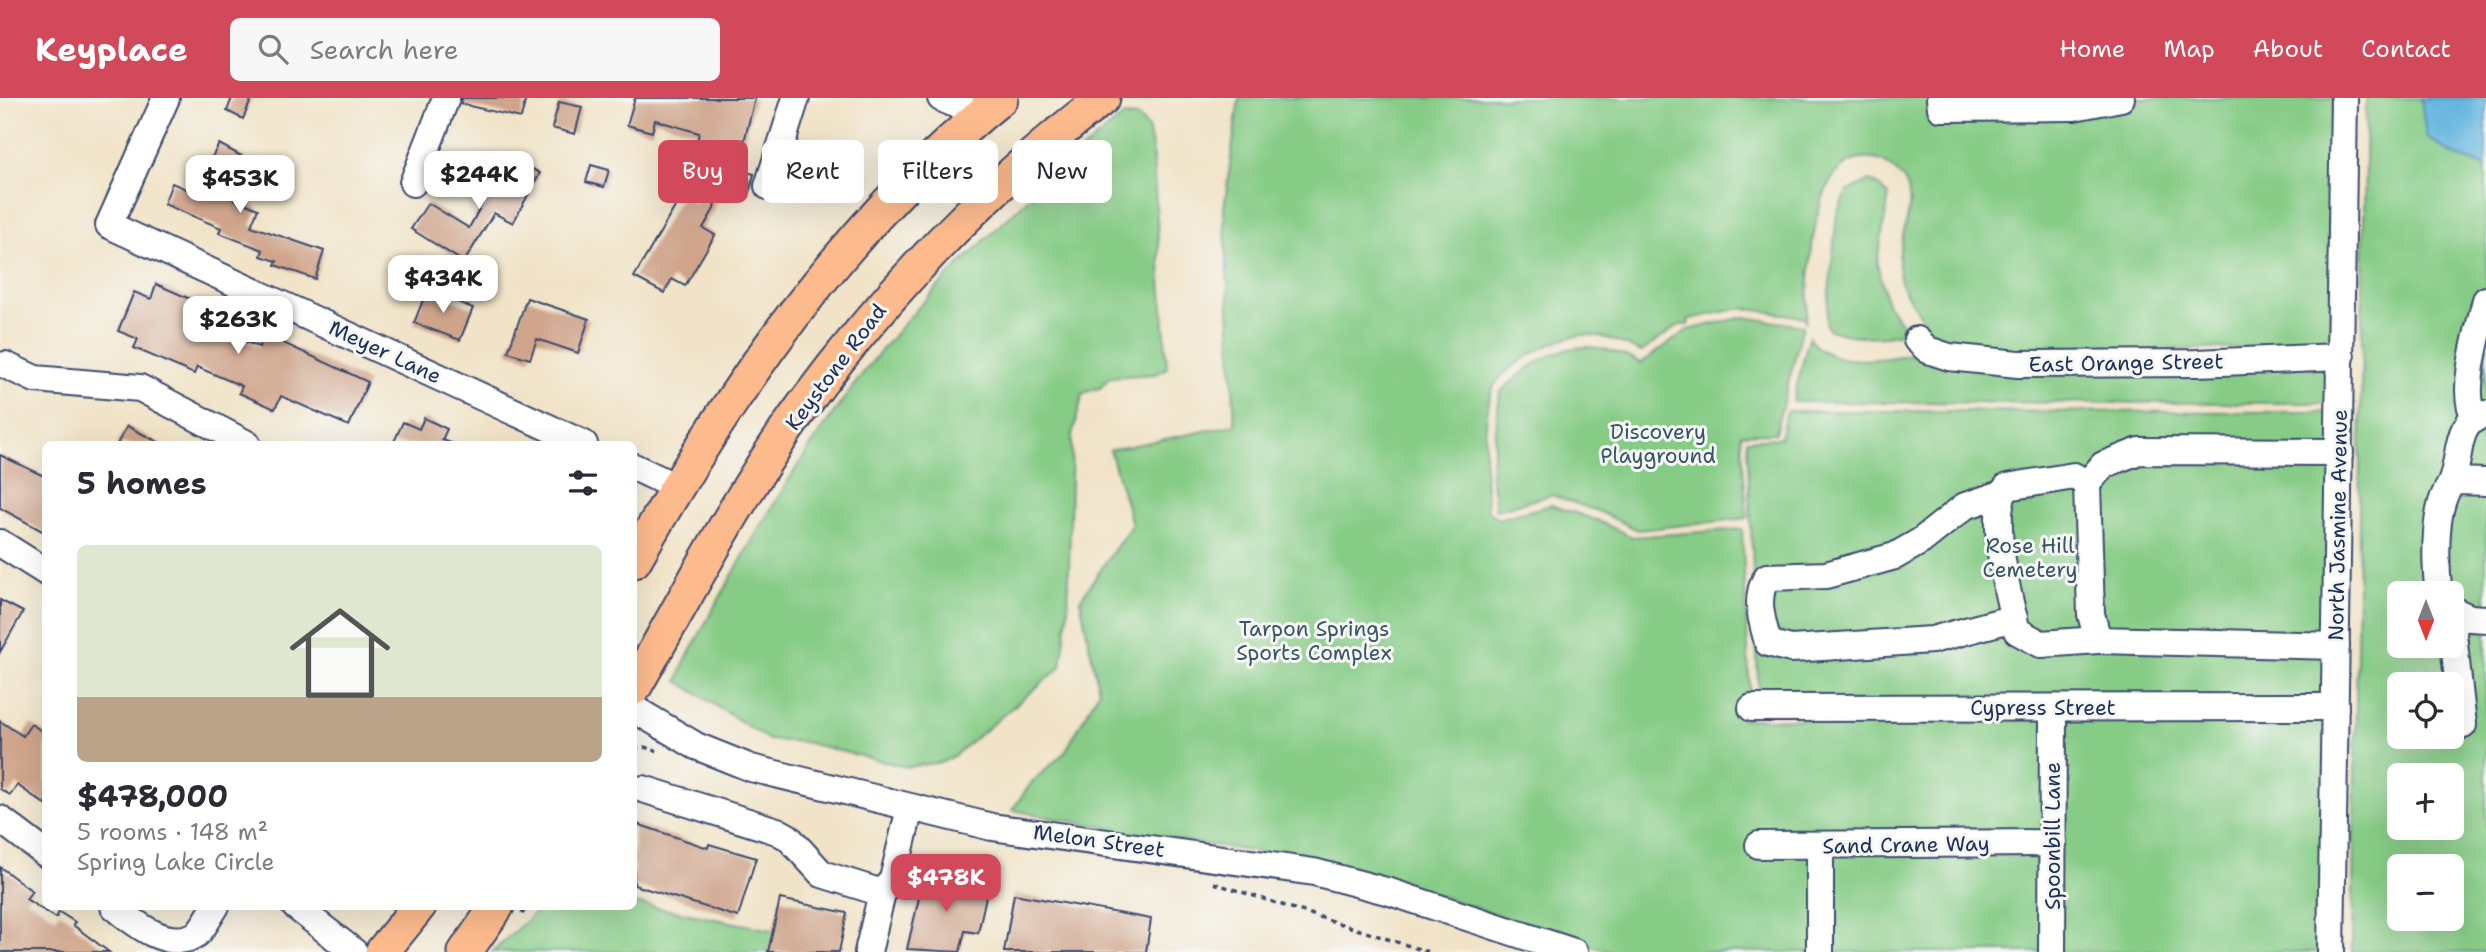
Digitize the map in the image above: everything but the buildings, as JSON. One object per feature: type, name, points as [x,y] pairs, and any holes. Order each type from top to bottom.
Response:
[{"type":"main road","name":"Keystone Road","points":[[637,683],[748,490],[802,408],[862,328],[921,261],[990,192],[1103,98]]},
{"type":"main road","points":[[637,556],[724,410],[802,303],[878,214],[990,107]]},
{"type":"main road","points":[[382,952],[416,910]]},
{"type":"main road","points":[[465,952],[494,910]]},
{"type":"street","name":"Meyer Lane","points":[[166,98],[109,225],[577,441]]},
{"type":"street","points":[[413,183],[446,98]]},
{"type":"street","points":[[783,140],[796,98]]},
{"type":"street","points":[[941,98],[990,107]]},
{"type":"street","points":[[1941,98],[1941,108],[1967,108],[2074,107],[2121,98]]},
{"type":"street","name":"North Jasmine Avenue","points":[[2331,952],[2344,98]]},
{"type":"street","points":[[2445,581],[2438,527],[2463,430],[2480,416],[2468,408],[2470,376],[2486,300]]},
{"type":"street","name":"East Orange Street","points":[[1917,340],[1928,350],[1949,357],[2018,364],[2136,364],[2341,357]]},
{"type":"street","points":[[5,365],[35,379],[140,387],[234,441]]},
{"type":"street","points":[[2098,640],[2091,614],[2087,484],[2103,465],[2139,451],[2340,453]]},
{"type":"street","points":[[637,468],[676,487]]},
{"type":"street","points":[[2087,484],[2074,476],[2007,487],[2001,495],[2000,537],[2017,631],[2041,644],[2098,640],[2336,646]]},
{"type":"street","points":[[2451,483],[2486,482]]},
{"type":"street","points":[[2001,495],[1965,506],[1921,541],[1895,556],[1826,575],[1767,577],[1760,589],[1760,610],[1768,643],[1791,649],[1932,640],[2014,618]]},
{"type":"street","points":[[0,543],[42,569]]},
{"type":"street","points":[[2464,614],[2470,618],[2486,618]]},
{"type":"street","name":"Cypress Street","points":[[1752,708],[2335,707]]},
{"type":"street","name":"Melon Street","points":[[637,711],[675,734],[732,761],[901,806],[1001,828],[1314,872],[1398,894],[1574,952]]},
{"type":"street","name":"Spoonbill Lane","points":[[2052,952],[2053,719]]},
{"type":"street","points":[[643,789],[777,831],[788,837],[822,874],[882,892]]},
{"type":"street","points":[[869,952],[882,892],[893,879],[901,806]]},
{"type":"street","points":[[0,819],[42,851]]},
{"type":"street","name":"Sand Crane Way","points":[[1759,845],[2053,844]]},
{"type":"street","points":[[1820,846],[1820,952]]},
{"type":"street","points":[[119,910],[153,936],[170,941],[197,933],[213,910]]},
{"type":"street","points":[[300,910],[354,952]]},
{"type":"path","points":[[637,748],[644,747],[656,751]]},
{"type":"green space","name":"Tarpon Springs Sports Complex","points":[[1239,98],[2334,98],[2331,346],[2019,353],[1951,346],[1927,335],[1923,319],[1906,293],[1900,278],[1900,253],[1909,209],[1908,189],[1904,180],[1887,164],[1878,160],[1854,160],[1837,172],[1825,192],[1817,218],[1806,321],[1804,317],[1742,308],[1689,319],[1688,325],[1679,325],[1641,352],[1622,343],[1589,335],[1578,335],[1550,344],[1521,360],[1499,379],[1493,388],[1487,414],[1485,449],[1488,511],[1498,519],[1551,505],[1596,520],[1632,537],[1742,529],[1750,696],[1742,697],[1742,719],[2325,719],[2320,952],[1610,952],[1409,886],[1307,859],[1156,837],[1012,810],[1032,782],[1065,752],[1099,691],[1080,600],[1132,524],[1110,450],[1235,425],[1224,209]]},
{"type":"green space","points":[[2366,98],[2486,98],[2486,952],[2352,952]]},
{"type":"green space","points":[[1124,116],[1138,117],[1148,128],[1152,147],[1167,368],[1156,374],[1110,377],[1100,388],[1083,393],[1072,436],[1068,612],[1061,667],[955,755],[943,762],[906,767],[804,742],[769,740],[678,681],[685,661],[779,495],[832,415],[904,323],[1024,203],[1112,203],[1112,140],[1095,139]]},
{"type":"green space","points":[[1868,181],[1875,183],[1889,195],[1877,263],[1887,303],[1907,331],[1868,337],[1830,330],[1826,324],[1837,213],[1847,192]]},
{"type":"green space","name":"Discovery Playground","points":[[1744,317],[1803,326],[1775,433],[1741,434],[1747,518],[1638,530],[1598,511],[1551,495],[1496,510],[1491,475],[1500,392],[1517,377],[1550,355],[1582,347],[1619,353],[1641,363],[1688,330]]},
{"type":"green space","points":[[1809,337],[1817,347],[1829,354],[1857,360],[1915,353],[2330,368],[2330,403],[1793,402]]},
{"type":"green space","name":"Rose Hill Cemetery","points":[[1787,411],[2334,412],[2326,706],[1759,701],[1747,440],[1780,438]]},
{"type":"green space","points":[[637,904],[777,931],[775,952],[492,952],[538,910],[637,910]]},
{"type":"water","points":[[2421,98],[2486,98],[2486,166],[2451,154],[2426,136]]}]
